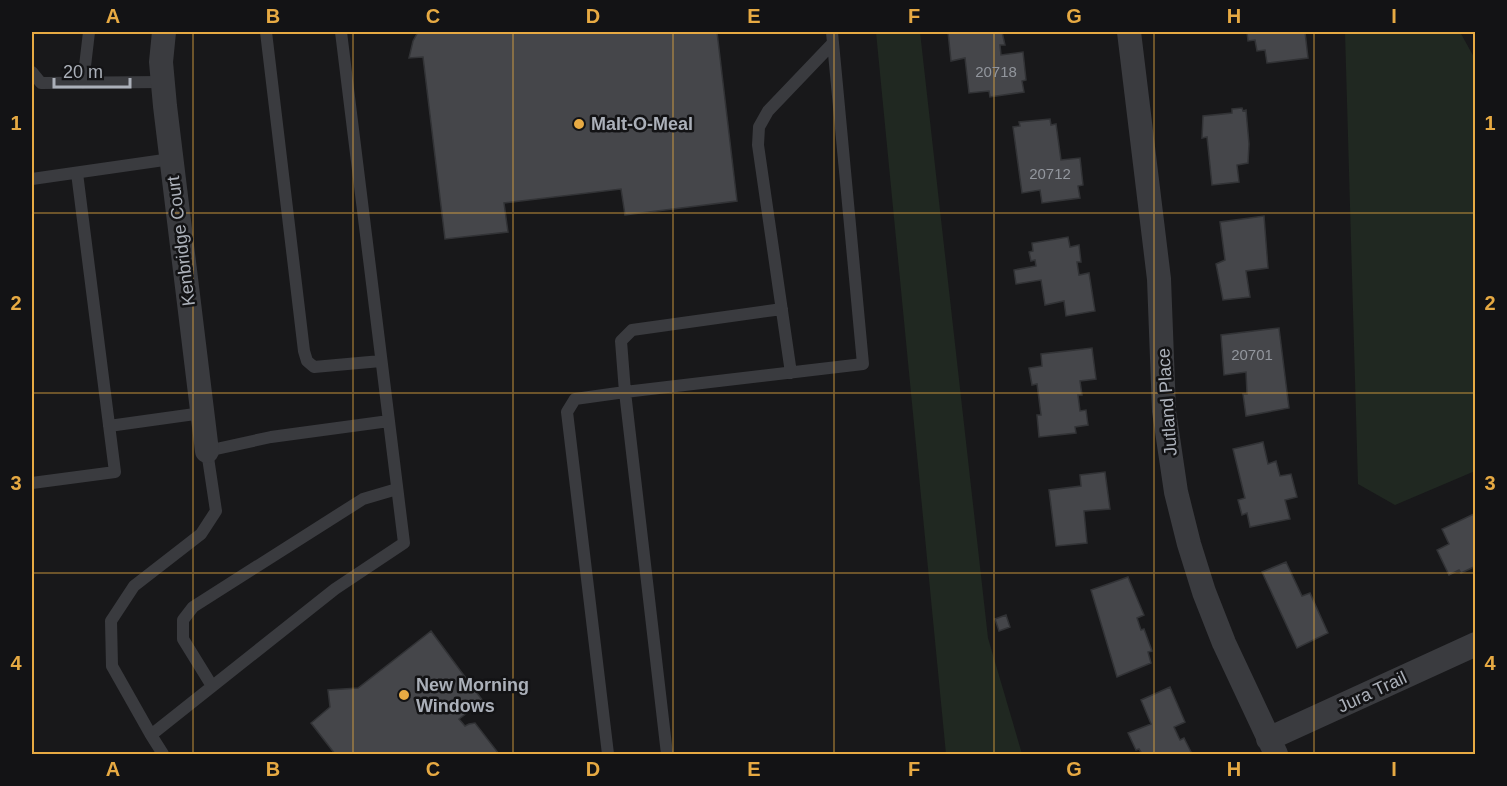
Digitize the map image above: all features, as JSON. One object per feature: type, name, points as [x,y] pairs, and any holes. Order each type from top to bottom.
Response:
[{"type":"street","name":"Kenbridge Court","points":[[164,32],[161,62],[163,82],[207,451]]},
{"type":"street","name":"Jutland Place","points":[[1129,32],[1159,279],[1164,411],[1176,492],[1188,544],[1204,592],[1224,643],[1272,747]]},
{"type":"street","name":"Jura Trail","points":[[1272,747],[1476,644]]},
{"type":"lane","points":[[83,83],[89,32]]},
{"type":"lane","points":[[266,32],[302,339],[307,361],[314,367],[381,361]]},
{"type":"lane","points":[[151,735],[335,589],[404,543],[340,32]]},
{"type":"lane","points":[[791,373],[758,145],[759,127],[768,111],[833,37]]},
{"type":"lane","points":[[608,754],[567,412],[575,399],[863,364],[833,37]]},
{"type":"lane","points":[[32,72],[41,83],[163,82]]},
{"type":"lane","points":[[32,179],[171,159]]},
{"type":"lane","points":[[32,483],[115,472],[77,173]]},
{"type":"lane","points":[[666,754],[621,341],[632,330],[782,309]]},
{"type":"lane","points":[[109,426],[202,413]]},
{"type":"lane","points":[[163,754],[112,666],[111,621],[134,586],[201,534],[216,511],[207,451],[271,437],[389,421]]},
{"type":"lane","points":[[213,686],[183,639],[183,620],[194,607],[363,499],[397,489]]},
{"type":"shaded area","points":[[876,32],[920,32],[988,638],[1022,754],[946,754]]},
{"type":"shaded area","points":[[1345,32],[1460,32],[1475,59],[1475,471],[1395,505],[1358,484]]},
{"type":"building","name":"Malt-O-Meal","points":[[418,32],[717,32],[737,201],[625,215],[621,189],[504,203],[508,232],[445,239],[423,57],[409,58]]},
{"type":"building","points":[[948,32],[1002,32],[1005,45],[1000,45],[1001,55],[1023,52],[1026,80],[1022,81],[1024,92],[990,97],[989,91],[969,93],[965,58],[951,61]]},
{"type":"building","points":[[1247,32],[1305,32],[1308,58],[1267,63],[1265,50],[1257,51],[1255,40],[1248,41]]},
{"type":"building","points":[[1242,108],[1243,111],[1246,110],[1248,163],[1237,165],[1239,182],[1212,185],[1207,137],[1202,138],[1203,116],[1232,113],[1232,109]]},
{"type":"building","points":[[1050,119],[1051,125],[1056,124],[1061,160],[1080,158],[1083,185],[1078,186],[1080,198],[1042,203],[1040,190],[1022,193],[1013,127],[1020,126],[1019,122]]},
{"type":"building","points":[[1264,216],[1268,268],[1246,271],[1250,297],[1223,300],[1216,264],[1225,260],[1220,222]]},
{"type":"building","points":[[1068,237],[1070,247],[1079,245],[1081,262],[1077,262],[1079,275],[1089,273],[1095,311],[1066,316],[1064,301],[1045,305],[1041,280],[1016,284],[1014,270],[1036,266],[1035,260],[1031,261],[1029,252],[1033,251],[1032,243]]},
{"type":"building","points":[[1279,328],[1289,408],[1246,416],[1243,394],[1247,394],[1246,372],[1224,375],[1221,335]]},
{"type":"building","points":[[1092,348],[1096,379],[1080,381],[1082,395],[1078,395],[1080,411],[1086,410],[1088,425],[1075,427],[1076,433],[1039,437],[1037,415],[1041,415],[1037,384],[1032,385],[1029,368],[1042,366],[1041,354]]},
{"type":"building","points":[[1263,442],[1268,464],[1276,461],[1280,476],[1291,474],[1297,497],[1285,500],[1290,519],[1250,527],[1247,513],[1242,515],[1238,500],[1245,498],[1233,449]]},
{"type":"building","points":[[1105,472],[1110,509],[1084,511],[1087,543],[1056,546],[1049,490],[1081,486],[1080,475]]},
{"type":"building","points":[[1476,513],[1476,566],[1461,573],[1459,570],[1449,575],[1437,550],[1449,544],[1442,529]]},
{"type":"building","points":[[1286,562],[1302,596],[1310,593],[1328,633],[1297,648],[1262,572]]},
{"type":"building","points":[[1128,577],[1144,615],[1137,618],[1141,630],[1144,629],[1152,651],[1148,652],[1151,663],[1117,677],[1091,590]]},
{"type":"building","points":[[1006,615],[1010,627],[999,631],[995,619]]},
{"type":"building","name":"New Morning Windows","points":[[431,631],[483,701],[459,719],[465,726],[475,723],[499,754],[335,754],[311,723],[330,707],[328,690],[358,688]]},
{"type":"building","points":[[1170,687],[1185,722],[1174,727],[1180,740],[1184,738],[1192,754],[1142,754],[1139,749],[1136,750],[1128,733],[1151,724],[1141,700]]},
{"type":"place","name":"Malt-O-Meal","points":[[579,124]]},
{"type":"place","name":"New Morning Windows","points":[[404,695]]}]
